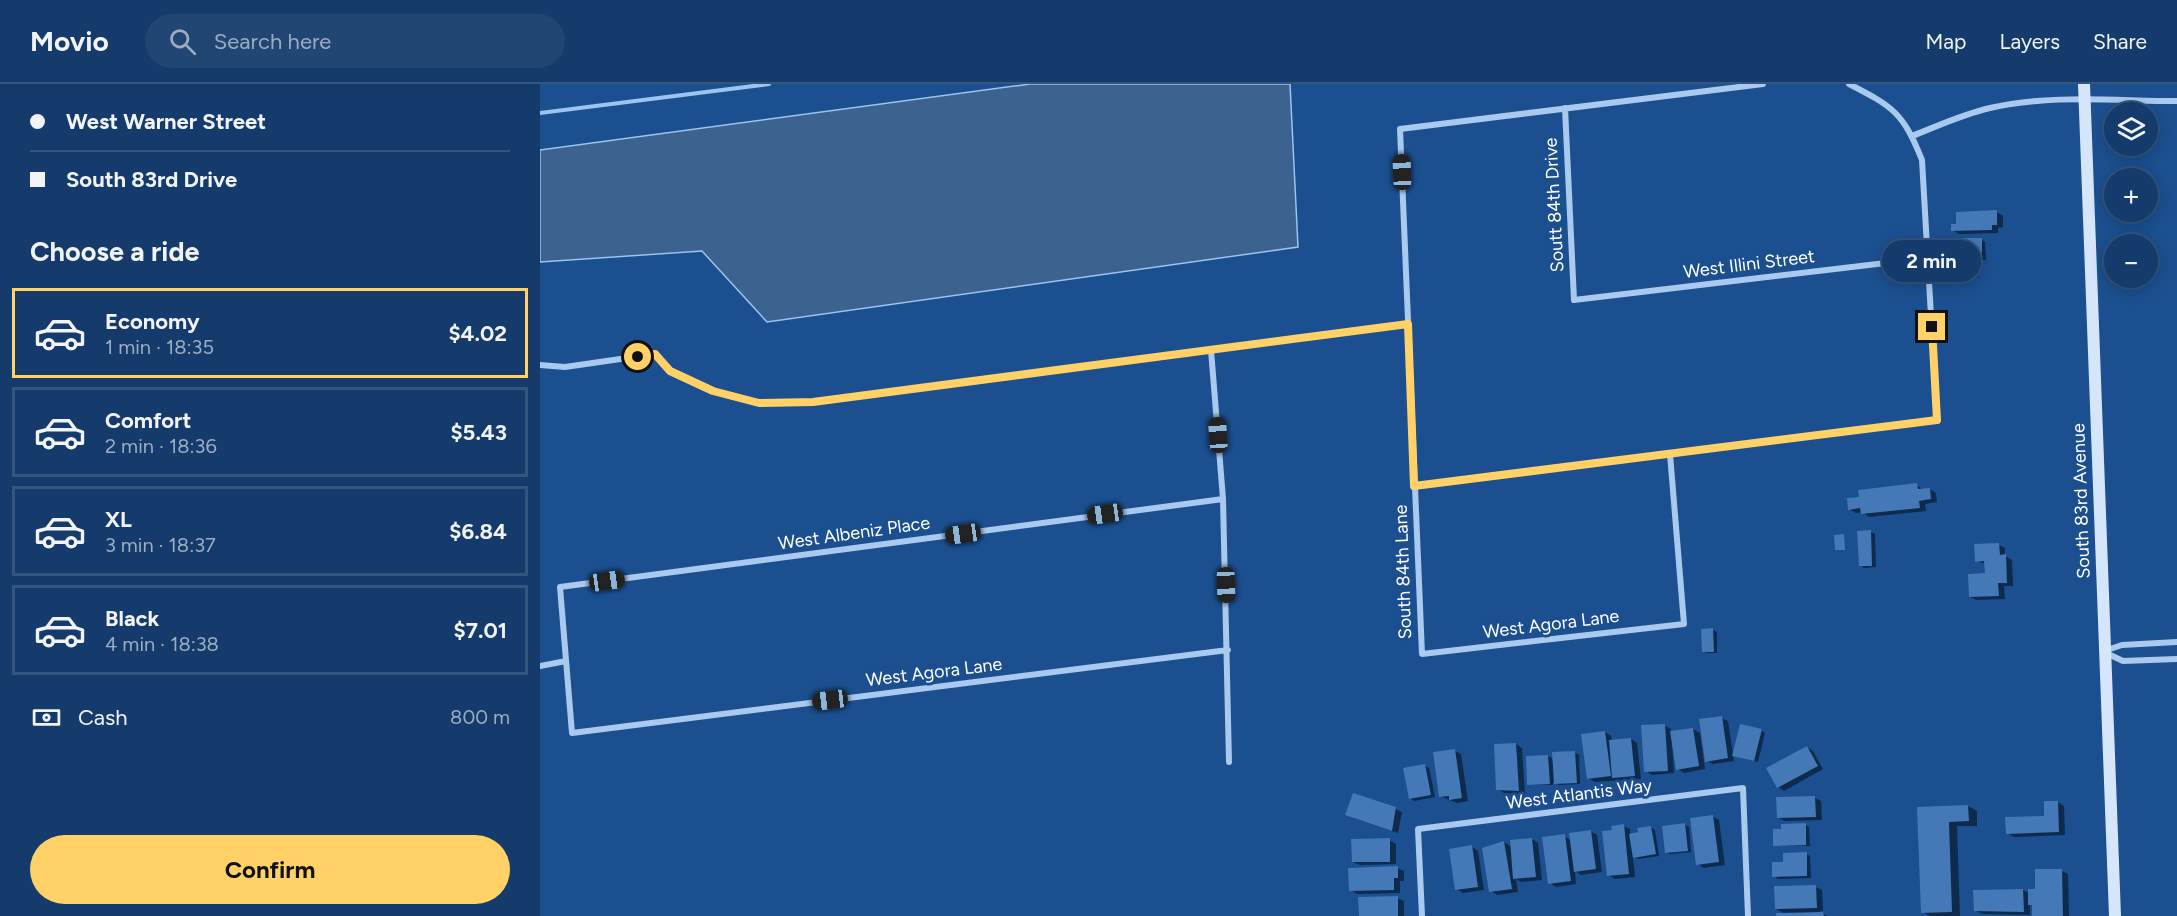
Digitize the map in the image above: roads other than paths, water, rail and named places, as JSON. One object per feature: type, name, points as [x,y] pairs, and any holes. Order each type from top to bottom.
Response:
[{"type":"main road","name":"South 83rd Avenue","points":[[2084,84],[2103,651],[2115,916]]},
{"type":"street","points":[[1565,108],[1763,84]]},
{"type":"street","points":[[1414,486],[1937,420],[1922,160],[1909,127],[1886,103],[1850,84]]},
{"type":"street","points":[[1912,136],[1956,118],[1991,108],[2038,101],[2177,101]]},
{"type":"street","name":"South 84th Lane","points":[[1422,654],[1400,129],[1565,108]]},
{"type":"street","name":"Soutt 84th Drive","points":[[1565,108],[1574,300]]},
{"type":"street","name":"West Illini Street","points":[[1574,300],[1928,258]]},
{"type":"street","points":[[540,365],[565,367],[655,354],[670,371],[713,391],[759,403],[813,402],[1408,324]]},
{"type":"street","points":[[1211,350],[1223,499],[1229,762]]},
{"type":"street","name":"West Agora Lane","points":[[1422,654],[1684,624],[1670,454]]},
{"type":"street","name":"West Albeniz Place","points":[[566,661],[560,587],[1223,499]]},
{"type":"street","points":[[2103,651],[2122,645],[2177,642]]},
{"type":"street","name":"West Agora Lane","points":[[566,661],[572,733],[1228,650]]},
{"type":"street","points":[[2103,651],[2123,661],[2177,659]]},
{"type":"street","points":[[540,666],[566,661]]},
{"type":"street","name":"West Atlantis Way","points":[[1422,916],[1418,829],[1743,788],[1748,916]]},
{"type":"water","points":[[1030,84],[1290,84],[1298,247],[767,322],[702,251],[540,262],[540,150]]},
{"type":"waterway","points":[[540,113],[769,84]]}]
